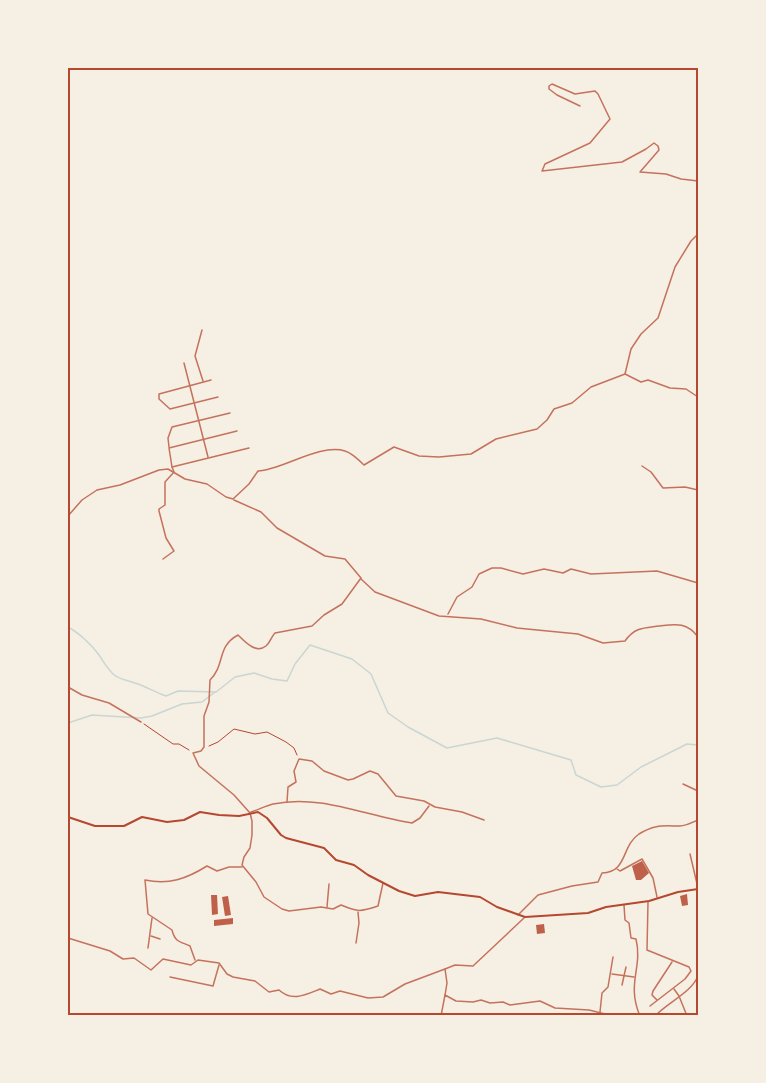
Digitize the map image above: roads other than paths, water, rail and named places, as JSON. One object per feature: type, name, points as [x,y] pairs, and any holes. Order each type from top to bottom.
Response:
[{"type":"main road","points":[[68,817],[95,826],[124,826],[142,817],[176,822],[200,812],[238,816],[258,812],[286,838],[324,848],[336,860],[354,865],[399,891],[415,896],[438,892],[480,897],[497,907],[525,917],[588,913],[606,907],[649,901],[678,892],[698,889]]},
{"type":"street","points":[[580,106],[557,96],[549,86],[552,84],[575,94],[595,91],[610,118],[590,143],[545,164],[542,168],[543,172],[622,162],[654,143],[659,150],[640,172],[666,174],[699,181]]},
{"type":"street","points":[[625,374],[631,349],[641,334],[658,318],[675,267],[691,241],[699,234]]},
{"type":"street","points":[[202,330],[195,356],[203,381]]},
{"type":"street","points":[[184,363],[209,458]]},
{"type":"street","points":[[233,499],[249,484],[258,471],[266,471],[297,459],[336,449],[347,451],[364,465],[394,447],[419,456],[471,454],[496,439],[537,429],[554,409],[572,403],[591,387],[625,374],[641,382],[648,380],[670,388],[686,389],[699,397]]},
{"type":"street","points":[[211,381],[190,384],[159,394],[159,399],[170,409],[218,397]]},
{"type":"street","points":[[174,472],[168,438],[172,427],[230,413]]},
{"type":"street","points":[[169,448],[237,431]]},
{"type":"street","points":[[172,467],[249,448]]},
{"type":"street","points":[[642,466],[651,472],[663,488],[699,489]]},
{"type":"street","points":[[68,516],[82,500],[97,490],[168,469],[185,478],[207,484],[226,498],[261,512],[277,528],[325,556],[345,559],[375,592],[419,610],[440,616],[481,619],[517,628],[578,634],[603,643],[626,641],[631,633],[641,627],[676,623],[688,627],[699,637]]},
{"type":"street","points":[[163,559],[174,551],[166,538],[159,509],[165,505],[165,482],[174,472]]},
{"type":"street","points":[[448,615],[458,597],[472,587],[478,574],[492,568],[523,574],[544,569],[563,573],[571,569],[591,574],[657,571],[699,583]]},
{"type":"street","points":[[361,579],[342,604],[312,626],[275,633],[266,646],[260,649],[252,647],[238,635],[229,640],[224,647],[218,672],[210,680],[209,702],[204,716],[204,747],[201,751],[193,753],[199,766],[234,795],[250,813],[252,836],[248,852],[244,856],[243,867],[256,882],[264,897],[289,911],[333,909],[341,905],[351,911],[358,911],[378,906],[383,882]]},
{"type":"street","points":[[68,687],[82,695],[109,703],[141,722]]},
{"type":"street","points":[[287,802],[288,787],[296,782],[294,771],[299,759],[312,761],[324,771],[348,780],[370,771],[378,774],[396,796],[424,801],[484,820]]},
{"type":"street","points":[[683,784],[699,791]]},
{"type":"street","points":[[250,813],[271,804],[310,801],[412,823],[420,818],[430,804]]},
{"type":"street","points":[[617,869],[630,843],[639,834],[663,824],[682,826],[699,820]]},
{"type":"street","points":[[690,854],[698,889]]},
{"type":"street","points":[[518,915],[538,895],[580,884],[598,882],[602,873],[620,870],[642,859],[653,878],[657,898]]},
{"type":"street","points":[[195,961],[190,946],[173,938],[172,930],[148,914],[145,880],[156,883],[162,880],[182,880],[207,866],[217,871],[229,867],[243,867]]},
{"type":"street","points":[[327,908],[329,884]]},
{"type":"street","points":[[649,901],[647,950],[689,967],[691,971],[686,979],[650,1006]]},
{"type":"street","points":[[624,905],[625,920],[629,923],[631,938],[636,939],[638,946],[633,986],[634,1002],[640,1016]]},
{"type":"street","points":[[356,943],[358,911]]},
{"type":"street","points":[[148,948],[152,917]]},
{"type":"street","points":[[68,938],[110,951],[123,959],[134,958],[151,970],[163,959],[191,965],[195,961],[210,960],[219,963],[233,977],[255,981],[269,992],[279,990],[292,998],[301,997],[320,989],[332,994],[340,991],[368,998],[383,997],[405,984],[455,964],[473,966],[525,917]]},
{"type":"street","points":[[150,936],[160,939]]},
{"type":"street","points":[[600,1013],[602,993],[608,987],[613,957]]},
{"type":"street","points":[[657,1001],[652,991],[673,960]]},
{"type":"street","points":[[170,977],[213,986],[219,963]]},
{"type":"street","points":[[622,985],[626,967]]},
{"type":"street","points":[[441,1016],[447,983],[445,969]]},
{"type":"street","points":[[610,974],[634,977]]},
{"type":"street","points":[[655,1016],[693,986],[699,976]]},
{"type":"street","points":[[673,988],[687,1016]]},
{"type":"street","points":[[445,995],[456,1001],[481,1000],[510,1005],[540,1000],[555,1008],[589,1010],[613,1016]]},
{"type":"waterway","points":[[68,627],[89,643],[116,676],[166,696],[178,691],[216,692],[235,677],[254,673],[287,681],[295,664],[310,645],[352,659],[371,674],[388,713],[408,727],[447,748],[497,738],[571,760],[576,775],[601,787],[617,785],[641,767],[687,744],[698,745]]},
{"type":"waterway","points":[[68,723],[92,715],[141,718],[152,716],[182,704],[202,702],[215,692]]}]
